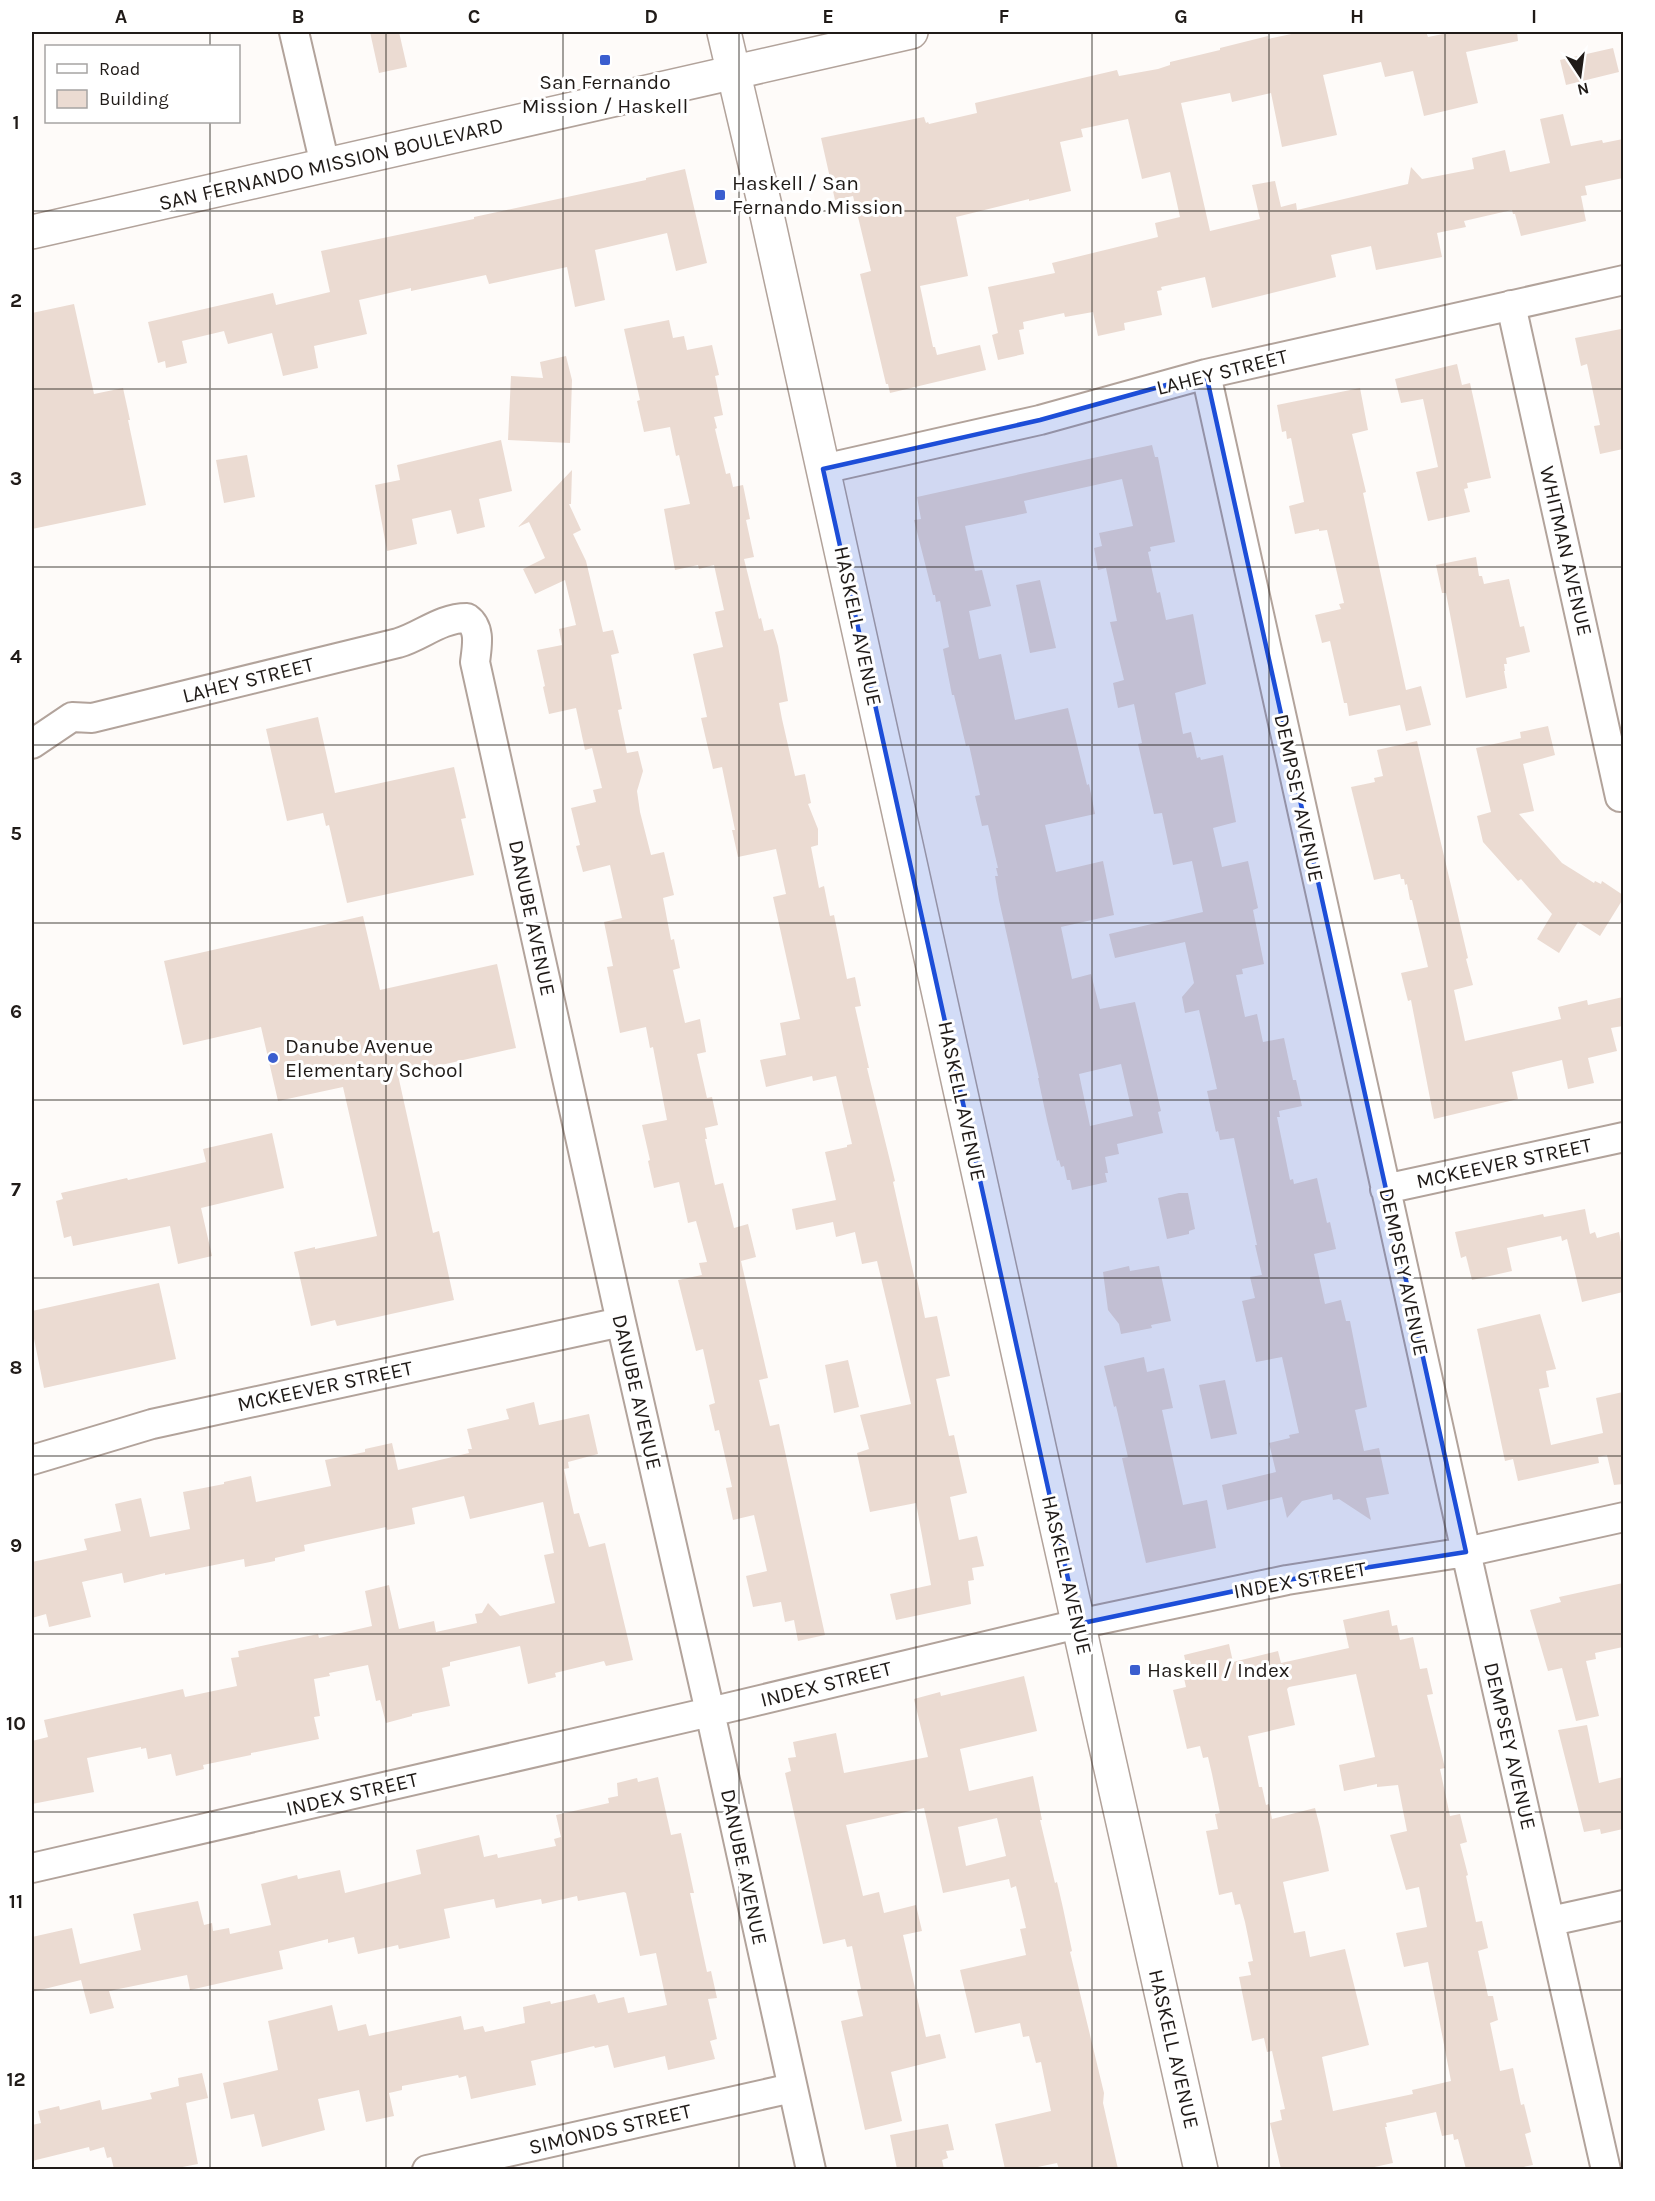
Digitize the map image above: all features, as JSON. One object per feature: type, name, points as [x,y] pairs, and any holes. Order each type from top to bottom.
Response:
[{"type":"main road","name":"HASKELL AVENUE","points":[[724,32],[1201,2169]]},
{"type":"main road","name":"SAN FERNANDO MISSION BOULEVARD","points":[[32,232],[911,32]]},
{"type":"street","points":[[294,32],[325,165]]},
{"type":"street","name":"LAHEY STREET","points":[[823,469],[1040,420],[1206,374],[1623,280]]},
{"type":"street","name":"WHITMAN AVENUE","points":[[1510,305],[1620,798]]},
{"type":"street","name":"DEMPSEY AVENUE","points":[[1206,374],[1385,1189],[1606,2169]]},
{"type":"street","name":"LAHEY STREET","points":[[32,744],[72,717],[92,718],[398,643],[441,622],[467,618]]},
{"type":"street","name":"DANUBE AVENUE","points":[[467,618],[474,624],[476,632],[475,662],[811,2169]]},
{"type":"street","name":"MCKEEVER STREET","points":[[1385,1189],[1623,1137]]},
{"type":"street","name":"MCKEEVER STREET","points":[[32,1460],[152,1424],[621,1322]]},
{"type":"street","name":"INDEX STREET","points":[[32,1868],[710,1712],[1078,1624],[1287,1580],[1466,1552],[1623,1517]]},
{"type":"street","points":[[1551,1922],[1623,1905]]},
{"type":"street","name":"SIMONDS STREET","points":[[427,2169],[792,2088]]},
{"type":"highlighted area","points":[[1206,374],[1466,1552],[1287,1580],[1078,1624],[823,469],[1040,420]]},
{"type":"building","points":[[370,32],[399,32],[407,67],[379,73]]},
{"type":"building","points":[[1301,32],[1426,32],[1428,37],[1453,32],[1517,32],[1518,41],[1466,52],[1478,103],[1424,116],[1413,71],[1385,77],[1381,62],[1323,75],[1337,135],[1282,147],[1271,93],[1232,102],[1230,93],[1181,103],[1210,231],[1260,219],[1252,185],[1275,181],[1281,207],[1296,203],[1297,210],[1408,184],[1411,167],[1422,179],[1474,169],[1472,158],[1505,150],[1510,172],[1550,163],[1540,119],[1563,114],[1571,146],[1602,140],[1603,143],[1623,139],[1623,178],[1585,186],[1587,195],[1581,196],[1586,221],[1521,236],[1512,210],[1464,221],[1466,227],[1437,233],[1442,257],[1376,270],[1371,246],[1331,255],[1336,277],[1212,308],[1205,277],[1161,287],[1162,290],[1157,291],[1162,315],[1124,323],[1125,330],[1098,336],[1093,312],[1065,317],[1064,313],[1023,322],[1024,329],[1019,330],[1024,354],[998,360],[992,335],[998,333],[988,287],[1055,273],[1052,263],[1158,237],[1155,223],[1180,217],[1170,172],[1142,179],[1128,119],[1081,129],[1083,137],[1060,142],[1071,191],[956,217],[968,276],[920,286],[933,347],[937,355],[980,345],[986,370],[890,393],[860,274],[871,271],[853,196],[835,200],[821,138],[924,117],[926,123],[929,124],[977,113],[975,103],[1117,70],[1119,76],[1158,69],[1170,65],[1170,62],[1220,50],[1220,48],[1268,36],[1268,39]]},
{"type":"building","points":[[1613,48],[1619,72],[1566,85],[1560,60]]},
{"type":"building","points":[[685,169],[707,263],[676,271],[667,233],[595,250],[605,300],[575,307],[567,267],[489,284],[486,275],[359,300],[367,334],[314,346],[318,368],[283,376],[272,333],[228,344],[224,331],[182,341],[187,363],[166,368],[165,361],[158,363],[148,322],[273,293],[276,305],[330,292],[321,251],[474,219],[474,217],[646,180],[646,178]]},
{"type":"building","points":[[74,304],[94,394],[123,388],[146,505],[32,529],[32,313]]},
{"type":"building","points":[[669,320],[673,338],[684,336],[687,350],[712,345],[719,375],[715,376],[723,415],[714,417],[717,428],[715,429],[726,474],[730,473],[733,487],[743,485],[750,519],[746,520],[754,557],[744,559],[759,619],[761,618],[764,631],[773,629],[778,646],[788,701],[779,703],[782,719],[795,776],[805,774],[811,803],[808,804],[818,829],[818,845],[811,847],[819,888],[824,886],[830,916],[834,915],[847,979],[855,977],[861,1006],[855,1007],[869,1068],[867,1068],[895,1181],[893,1182],[915,1280],[917,1279],[925,1318],[937,1316],[950,1376],[936,1379],[949,1436],[954,1435],[967,1493],[950,1497],[959,1540],[977,1536],[984,1566],[972,1568],[974,1580],[968,1581],[971,1604],[896,1620],[890,1594],[931,1585],[916,1503],[870,1512],[857,1453],[869,1449],[860,1415],[911,1404],[877,1261],[862,1264],[855,1232],[836,1237],[833,1222],[796,1230],[792,1209],[836,1200],[825,1152],[852,1144],[836,1076],[813,1081],[812,1076],[766,1087],[760,1060],[786,1055],[780,1023],[800,1019],[773,897],[786,894],[776,849],[738,857],[722,767],[713,769],[701,718],[707,717],[693,654],[723,647],[715,612],[724,610],[714,565],[699,569],[698,565],[675,570],[664,509],[690,504],[670,427],[644,432],[637,401],[640,400],[624,329]]},
{"type":"building","points":[[1621,329],[1623,449],[1600,454],[1594,426],[1600,425],[1587,364],[1581,366],[1575,338]]},
{"type":"building","points":[[566,356],[572,380],[570,443],[508,440],[511,376],[543,378],[540,362]]},
{"type":"building","points":[[1457,364],[1462,385],[1470,383],[1491,478],[1467,483],[1468,488],[1464,489],[1470,512],[1428,521],[1416,472],[1438,467],[1423,399],[1401,403],[1395,379]]},
{"type":"building","points":[[1360,388],[1368,430],[1352,434],[1366,492],[1363,493],[1406,690],[1421,686],[1431,725],[1406,731],[1400,705],[1349,716],[1330,641],[1322,643],[1315,615],[1341,609],[1339,604],[1344,603],[1327,530],[1319,531],[1319,529],[1295,534],[1289,506],[1304,502],[1291,438],[1287,439],[1286,431],[1282,432],[1277,405]]},
{"type":"building","points":[[501,440],[512,491],[479,499],[485,527],[457,534],[451,510],[412,519],[417,544],[387,551],[375,485],[400,480],[397,465]]},
{"type":"building","points":[[1152,445],[1155,457],[1158,457],[1175,542],[1150,547],[1151,551],[1148,552],[1166,620],[1193,614],[1206,684],[1175,693],[1183,734],[1191,732],[1197,758],[1200,757],[1201,760],[1223,755],[1236,822],[1213,828],[1222,867],[1248,861],[1258,908],[1253,910],[1264,964],[1242,969],[1243,974],[1236,975],[1245,1017],[1257,1014],[1263,1042],[1284,1038],[1293,1080],[1296,1080],[1302,1106],[1279,1111],[1280,1117],[1277,1117],[1290,1180],[1293,1179],[1294,1184],[1317,1178],[1327,1223],[1330,1222],[1336,1249],[1314,1254],[1325,1304],[1341,1300],[1346,1321],[1350,1321],[1367,1407],[1355,1410],[1364,1451],[1379,1448],[1389,1494],[1366,1498],[1371,1520],[1339,1499],[1333,1500],[1332,1494],[1302,1501],[1287,1518],[1282,1497],[1227,1510],[1222,1485],[1276,1472],[1269,1443],[1290,1438],[1289,1435],[1299,1433],[1282,1357],[1256,1362],[1242,1301],[1255,1298],[1250,1277],[1262,1275],[1255,1245],[1257,1245],[1234,1138],[1220,1140],[1218,1131],[1216,1132],[1207,1091],[1217,1089],[1199,1010],[1185,1013],[1182,997],[1194,983],[1185,942],[1115,958],[1109,934],[1203,912],[1192,861],[1173,865],[1162,813],[1154,814],[1138,744],[1142,743],[1134,704],[1118,708],[1113,683],[1124,680],[1110,622],[1117,621],[1106,568],[1098,570],[1094,548],[1102,546],[1099,533],[1133,526],[1122,479],[1024,501],[1027,513],[965,526],[975,571],[982,570],[991,606],[969,611],[979,659],[1001,654],[1015,720],[1068,708],[1087,785],[1089,784],[1095,814],[1045,825],[1056,872],[1103,861],[1114,915],[1061,927],[1072,979],[1091,974],[1100,1009],[1135,1002],[1161,1111],[1158,1112],[1163,1133],[1117,1144],[1119,1154],[1105,1157],[1107,1182],[1072,1190],[1064,1166],[1061,1167],[1059,1160],[1057,1161],[1047,1120],[999,900],[995,876],[998,876],[996,868],[998,868],[988,825],[982,826],[975,796],[980,795],[969,745],[966,746],[954,695],[952,695],[943,649],[949,647],[940,601],[936,602],[935,595],[933,595],[914,520],[921,519],[917,497]],"holes":[[[1121,1064],[1133,1116],[1090,1126],[1079,1074]]]},
{"type":"building","points":[[247,455],[255,497],[224,503],[216,460]]},
{"type":"building","points":[[572,470],[571,504],[569,504],[581,530],[573,534],[586,561],[603,632],[613,630],[619,653],[611,655],[622,709],[618,710],[627,753],[638,751],[643,771],[637,791],[640,812],[651,855],[664,852],[674,895],[663,898],[671,940],[674,939],[680,968],[673,970],[685,1023],[700,1019],[706,1052],[697,1054],[707,1098],[712,1097],[718,1125],[705,1128],[707,1139],[705,1139],[715,1185],[723,1183],[734,1228],[748,1224],[756,1257],[741,1261],[768,1378],[759,1380],[770,1426],[779,1424],[825,1635],[798,1641],[794,1620],[785,1622],[781,1602],[753,1607],[746,1576],[767,1571],[754,1515],[733,1520],[726,1488],[732,1487],[719,1430],[715,1431],[709,1405],[715,1403],[703,1349],[696,1351],[678,1280],[702,1275],[699,1263],[707,1262],[696,1221],[688,1223],[679,1182],[654,1188],[642,1125],[667,1120],[653,1047],[650,1048],[646,1027],[620,1033],[607,967],[613,966],[604,922],[622,918],[610,865],[583,872],[576,846],[580,845],[571,808],[596,802],[593,790],[602,788],[592,748],[585,750],[576,708],[549,714],[543,687],[545,686],[537,650],[562,645],[559,629],[576,625],[565,580],[535,594],[523,569],[545,558],[529,522],[518,527]]},
{"type":"building","points":[[1476,557],[1479,576],[1482,576],[1484,584],[1509,579],[1520,627],[1524,626],[1530,652],[1506,658],[1507,664],[1504,664],[1504,671],[1507,688],[1466,698],[1446,593],[1442,593],[1436,565]]},
{"type":"building","points":[[1040,580],[1056,648],[1030,653],[1016,585]]},
{"type":"building","points":[[318,717],[335,793],[454,767],[466,818],[461,819],[474,875],[347,903],[329,825],[326,826],[323,813],[287,821],[266,729]]},
{"type":"building","points":[[1548,726],[1555,755],[1523,764],[1534,811],[1519,814],[1562,863],[1594,883],[1595,881],[1601,884],[1602,881],[1623,895],[1623,899],[1600,936],[1578,922],[1559,953],[1537,939],[1552,914],[1521,879],[1518,881],[1483,842],[1477,816],[1491,812],[1476,748],[1521,738],[1520,732]]},
{"type":"building","points":[[1417,741],[1473,985],[1454,990],[1465,1041],[1561,1019],[1558,1007],[1587,1000],[1588,1005],[1623,997],[1623,1026],[1611,1028],[1617,1051],[1588,1058],[1594,1083],[1568,1089],[1562,1060],[1512,1072],[1518,1099],[1434,1119],[1411,1000],[1408,1001],[1401,973],[1428,967],[1412,900],[1410,900],[1407,884],[1405,885],[1400,874],[1374,880],[1351,787],[1375,782],[1374,778],[1383,776],[1377,750]]},
{"type":"building","points":[[363,916],[380,990],[497,964],[516,1048],[398,1075],[433,1233],[439,1231],[454,1300],[337,1326],[335,1320],[311,1326],[294,1252],[377,1236],[343,1087],[278,1101],[261,1027],[183,1045],[164,961]]},
{"type":"building","points":[[272,1133],[284,1188],[201,1208],[212,1256],[178,1264],[170,1226],[73,1246],[71,1236],[64,1238],[56,1201],[63,1199],[61,1193],[206,1162],[203,1149]]},
{"type":"building","points":[[1188,1193],[1195,1229],[1189,1231],[1189,1234],[1167,1239],[1158,1198]]},
{"type":"building","points":[[1585,1209],[1590,1234],[1595,1232],[1597,1238],[1619,1232],[1623,1252],[1623,1292],[1582,1302],[1567,1239],[1562,1241],[1561,1236],[1507,1248],[1512,1271],[1472,1280],[1466,1256],[1461,1258],[1455,1232],[1543,1214],[1544,1217]]},
{"type":"building","points":[[1129,1266],[1130,1271],[1159,1266],[1171,1321],[1151,1325],[1152,1328],[1121,1334],[1119,1324],[1108,1310],[1103,1272]]},
{"type":"building","points":[[159,1283],[176,1359],[44,1388],[32,1329],[32,1311]]},
{"type":"building","points":[[1540,1314],[1556,1369],[1546,1371],[1549,1387],[1539,1389],[1551,1445],[1603,1433],[1596,1398],[1623,1392],[1623,1484],[1614,1485],[1607,1455],[1598,1457],[1599,1463],[1518,1481],[1513,1459],[1505,1461],[1477,1329]]},
{"type":"building","points":[[1144,1357],[1147,1372],[1164,1368],[1173,1408],[1162,1410],[1183,1505],[1207,1500],[1216,1548],[1146,1563],[1122,1458],[1128,1457],[1104,1366]]},
{"type":"building","points":[[848,1360],[859,1407],[834,1413],[825,1365]]},
{"type":"building","points":[[1225,1380],[1237,1434],[1211,1439],[1199,1385]]},
{"type":"building","points":[[534,1402],[539,1425],[589,1414],[598,1454],[568,1462],[569,1468],[564,1469],[574,1514],[579,1513],[589,1547],[605,1543],[633,1660],[606,1666],[604,1661],[555,1673],[556,1677],[528,1684],[520,1646],[450,1662],[450,1666],[442,1668],[450,1706],[412,1714],[412,1716],[386,1723],[380,1700],[376,1701],[368,1665],[329,1673],[330,1676],[314,1679],[320,1716],[314,1717],[319,1739],[203,1765],[204,1769],[176,1776],[171,1754],[148,1759],[146,1748],[141,1749],[141,1747],[87,1758],[94,1792],[32,1804],[32,1741],[48,1737],[44,1720],[183,1689],[185,1697],[237,1686],[231,1658],[239,1657],[238,1651],[318,1634],[319,1638],[372,1626],[365,1591],[389,1585],[399,1629],[434,1621],[436,1632],[477,1623],[475,1614],[482,1613],[488,1603],[500,1616],[555,1603],[544,1555],[554,1553],[543,1502],[470,1519],[464,1496],[412,1508],[415,1524],[387,1530],[386,1527],[304,1545],[305,1551],[275,1558],[275,1561],[245,1567],[244,1559],[124,1583],[122,1573],[82,1582],[91,1617],[49,1627],[46,1614],[32,1618],[32,1562],[87,1550],[84,1539],[121,1531],[115,1504],[141,1498],[150,1537],[190,1529],[183,1492],[251,1476],[256,1502],[331,1486],[325,1460],[365,1452],[365,1449],[392,1443],[398,1470],[469,1453],[468,1449],[472,1449],[467,1429],[509,1419],[506,1409]]},
{"type":"building","points":[[1623,1583],[1623,1647],[1595,1653],[1596,1659],[1586,1661],[1599,1716],[1576,1721],[1562,1668],[1548,1671],[1530,1610],[1561,1602],[1559,1597]]},
{"type":"building","points":[[1389,1610],[1392,1626],[1397,1625],[1400,1640],[1413,1637],[1420,1669],[1427,1668],[1433,1694],[1427,1695],[1445,1768],[1440,1769],[1450,1816],[1460,1814],[1467,1842],[1460,1844],[1468,1875],[1466,1876],[1476,1922],[1482,1921],[1488,1948],[1478,1951],[1488,1996],[1493,1996],[1498,2020],[1490,2023],[1500,2071],[1513,2068],[1521,2105],[1524,2104],[1531,2132],[1525,2134],[1533,2165],[1513,2169],[1466,2169],[1458,2139],[1454,2140],[1453,2134],[1442,2136],[1436,2112],[1386,2123],[1393,2163],[1365,2169],[1281,2169],[1270,2123],[1282,2120],[1280,2110],[1285,2109],[1272,2051],[1267,2052],[1264,2038],[1252,2041],[1239,1977],[1251,1975],[1248,1962],[1253,1961],[1245,1922],[1240,1904],[1235,1905],[1232,1892],[1219,1895],[1206,1831],[1218,1829],[1215,1814],[1220,1813],[1212,1774],[1208,1757],[1203,1758],[1200,1746],[1187,1749],[1173,1690],[1186,1687],[1183,1674],[1188,1673],[1184,1655],[1229,1644],[1233,1662],[1278,1651],[1281,1663],[1349,1648],[1343,1620]],"holes":[[[1356,1674],[1375,1757],[1339,1765],[1344,1791],[1377,1784],[1377,1787],[1398,1785],[1407,1831],[1390,1835],[1406,1890],[1419,1887],[1427,1927],[1396,1933],[1404,1967],[1428,1962],[1451,2081],[1412,2090],[1413,2094],[1333,2111],[1322,2057],[1369,2045],[1345,1949],[1310,1957],[1305,1931],[1294,1933],[1283,1882],[1329,1871],[1320,1827],[1315,1808],[1272,1819],[1269,1804],[1266,1805],[1262,1787],[1259,1787],[1248,1736],[1295,1725],[1287,1689],[1289,1687]]]},
{"type":"building","points":[[1024,1676],[1037,1731],[960,1749],[969,1791],[1033,1776],[1042,1820],[1040,1820],[1063,1908],[1072,1951],[1070,1952],[1104,2093],[1103,2103],[1118,2169],[1059,2169],[1057,2163],[1028,2169],[1005,2169],[995,2124],[1051,2111],[1041,2062],[1036,2063],[1029,2036],[1023,2037],[1020,2023],[975,2033],[960,1970],[1026,1955],[1020,1929],[1026,1928],[1016,1886],[1011,1888],[1009,1879],[943,1893],[924,1808],[846,1825],[863,1896],[879,1892],[884,1913],[916,1905],[922,1931],[903,1935],[926,2037],[940,2034],[946,2058],[891,2072],[902,2121],[865,2130],[841,2021],[863,2016],[857,1990],[861,1989],[852,1946],[847,1947],[845,1939],[823,1944],[785,1773],[791,1771],[788,1758],[796,1757],[793,1742],[836,1733],[844,1773],[928,1757],[914,1699],[940,1692],[941,1696]],"holes":[[[997,1818],[1006,1856],[966,1866],[958,1827]]]},
{"type":"building","points":[[1587,1725],[1599,1783],[1623,1777],[1623,1829],[1601,1834],[1600,1829],[1584,1832],[1558,1730]]},
{"type":"building","points":[[658,1777],[671,1835],[681,1833],[694,1893],[690,1893],[707,1972],[711,1971],[717,1998],[708,1999],[717,2039],[710,2041],[715,2059],[668,2070],[665,2056],[614,2068],[608,2045],[595,2048],[594,2046],[531,2061],[536,2085],[471,2099],[466,2076],[459,2078],[458,2075],[402,2086],[402,2090],[389,2093],[394,2116],[366,2122],[359,2090],[318,2099],[325,2130],[262,2147],[254,2114],[231,2119],[223,2083],[278,2070],[268,2021],[332,2005],[338,2031],[366,2024],[369,2036],[461,2016],[464,2030],[483,2026],[485,2032],[525,2023],[523,2007],[550,2001],[551,2004],[595,1994],[598,2003],[624,1997],[628,2013],[667,2005],[656,1953],[640,1956],[624,1892],[578,1901],[577,1896],[542,1904],[541,1899],[496,1908],[494,1899],[444,1909],[450,1938],[399,1949],[398,1945],[358,1954],[354,1937],[328,1943],[328,1939],[279,1951],[283,1969],[190,1990],[187,1975],[109,1991],[114,2008],[90,2014],[81,1980],[32,1992],[32,1937],[72,1928],[80,1964],[141,1950],[133,1914],[198,1901],[204,1925],[212,1923],[213,1931],[229,1928],[230,1934],[271,1925],[261,1884],[297,1875],[298,1879],[340,1870],[345,1893],[421,1874],[416,1850],[479,1835],[484,1857],[497,1854],[498,1858],[556,1846],[554,1839],[561,1837],[556,1815],[609,1803],[608,1798],[618,1796],[617,1783],[637,1778],[638,1782]]},
{"type":"building","points":[[202,2073],[208,2098],[186,2103],[198,2164],[172,2169],[114,2169],[111,2157],[107,2158],[104,2147],[90,2151],[89,2147],[32,2161],[32,2125],[41,2123],[38,2111],[59,2106],[60,2110],[100,2100],[102,2110],[152,2099],[150,2093],[179,2086],[178,2078]]},
{"type":"building","points":[[948,2124],[954,2150],[946,2151],[948,2158],[942,2160],[944,2169],[897,2169],[890,2135]]},
{"type":"place","name":"San Fernando Mission / Haskell","points":[[605,60]]},
{"type":"place","name":"Haskell / San Fernando Mission","points":[[720,195]]},
{"type":"place","name":"Danube Avenue Elementary School","points":[[273,1058]]},
{"type":"place","name":"Haskell / Index","points":[[1135,1670]]}]
